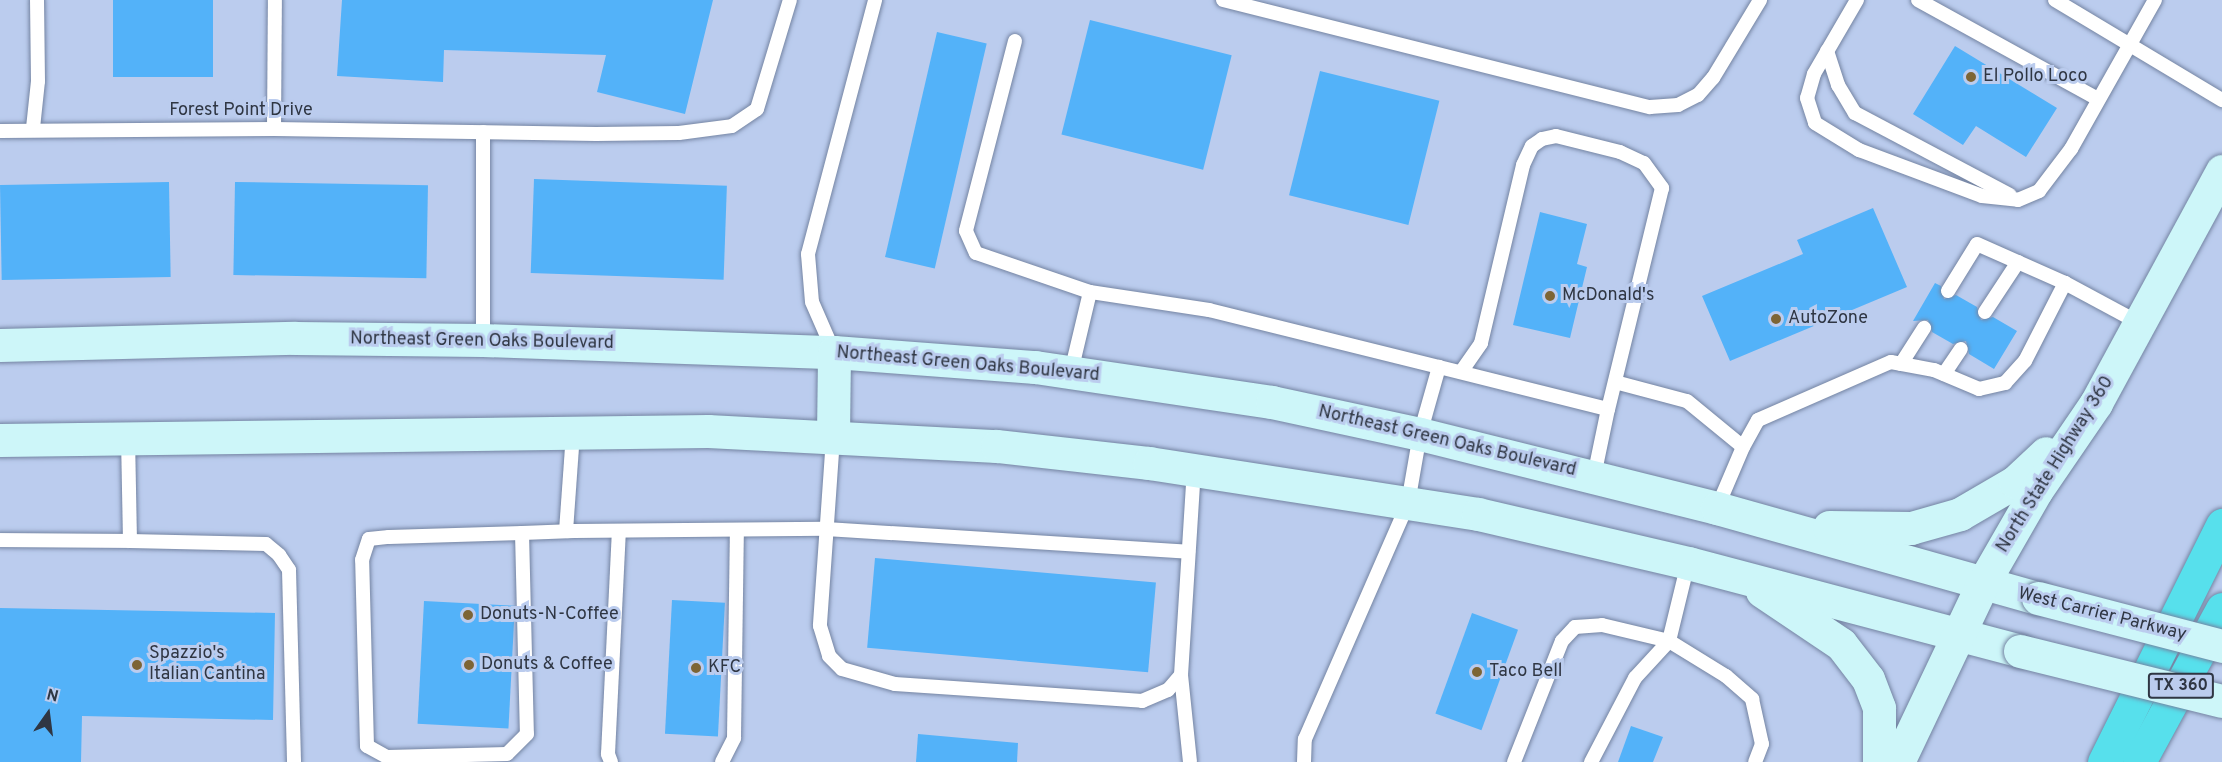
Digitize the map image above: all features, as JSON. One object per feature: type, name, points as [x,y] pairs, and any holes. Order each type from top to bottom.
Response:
[{"type":"highway","points":[[2104,762],[2222,525]]},
{"type":"highway","name":"TX 360","points":[[2139,762],[2222,609]]},
{"type":"main road","name":"North State Highway 360","points":[[1898,762],[1982,585],[2036,491],[2096,403],[2141,324],[2222,171]]},
{"type":"main road","name":"Northeast Green Oaks Boulevard","points":[[0,345],[295,338],[483,340],[834,352],[1071,372],[1272,402],[1420,434],[1718,508],[1982,585]]},
{"type":"main road","points":[[833,436],[834,352]]},
{"type":"main road","points":[[1760,520],[1863,530],[1911,528],[1960,514],[2015,482],[2096,403]]},
{"type":"main road","points":[[0,440],[708,431],[997,446],[1194,469],[1478,514],[1688,563],[2222,702]]},
{"type":"main road","points":[[1743,578],[1841,644],[1868,680],[1879,708],[1879,762]]},
{"type":"main road","name":"West Carrier Parkway","points":[[1982,585],[2222,646]]},
{"type":"lane","points":[[33,128],[38,81],[38,0]]},
{"type":"lane","points":[[274,129],[275,0]]},
{"type":"lane","name":"Forest Point Drive","points":[[0,131],[33,128],[679,133],[732,126],[757,109],[778,51],[790,0]]},
{"type":"lane","points":[[834,352],[812,302],[808,254],[875,0]]},
{"type":"lane","points":[[1223,0],[1650,107],[1678,105],[1698,95],[1713,78],[1760,0]]},
{"type":"lane","points":[[1857,0],[1814,74],[1807,98],[1815,123],[1859,150],[1982,196],[2018,200],[2039,191],[2071,149],[2155,0]]},
{"type":"lane","points":[[1918,0],[2098,99]]},
{"type":"lane","points":[[2055,0],[2222,99]]},
{"type":"lane","points":[[1014,41],[966,231],[976,253],[1090,292],[1209,310],[1608,409]]},
{"type":"lane","points":[[1827,51],[1838,85],[1855,113],[2018,200]]},
{"type":"lane","points":[[483,132],[483,340]]},
{"type":"lane","points":[[1461,372],[1481,343],[1523,165],[1532,147],[1542,139],[1556,136],[1620,152],[1644,163],[1662,188],[1594,476]]},
{"type":"lane","points":[[1948,291],[1977,244],[2065,283],[2141,324]]},
{"type":"lane","points":[[1985,312],[2018,262]]},
{"type":"lane","points":[[1718,508],[1743,447],[1758,420],[1891,362],[1944,374],[1978,388],[2005,383],[2025,361],[2065,283]]},
{"type":"lane","points":[[1071,372],[1090,292]]},
{"type":"lane","points":[[1901,364],[1924,328]]},
{"type":"lane","points":[[1944,374],[1960,349]]},
{"type":"lane","points":[[1304,762],[1305,739],[1408,503],[1420,434],[1439,367]]},
{"type":"lane","points":[[1615,382],[1686,401],[1743,447]]},
{"type":"lane","points":[[566,531],[573,434]]},
{"type":"lane","points":[[833,436],[820,626],[829,656],[852,673],[895,684],[1142,701],[1168,690],[1180,675]]},
{"type":"lane","points":[[128,438],[130,541]]},
{"type":"lane","points":[[1190,762],[1180,675],[1194,469]]},
{"type":"lane","points":[[722,762],[734,738],[737,530]]},
{"type":"lane","points":[[522,532],[527,734],[507,754],[387,756],[368,746],[362,560],[369,539],[522,532],[566,531],[826,530],[1188,552]]},
{"type":"lane","points":[[610,758],[619,531]]},
{"type":"lane","points":[[0,540],[266,544],[279,555],[289,570],[294,762]]},
{"type":"lane","points":[[1591,762],[1635,678],[1668,641],[1688,563]]},
{"type":"lane","points":[[1514,762],[1562,641],[1575,627],[1602,625],[1668,641],[1726,676],[1752,699],[1762,744],[1755,762]]},
{"type":"building","points":[[113,0],[213,0],[213,77],[113,77]]},
{"type":"building","points":[[342,0],[713,0],[685,114],[597,92],[606,55],[444,50],[443,82],[337,76]]},
{"type":"building","points":[[1090,20],[1232,55],[1203,170],[1061,134]]},
{"type":"building","points":[[937,32],[987,43],[935,269],[885,257]]},
{"type":"building","name":"El Pollo Loco","points":[[1955,46],[2057,108],[2026,157],[1976,126],[1963,145],[1913,114]]},
{"type":"building","points":[[1320,71],[1439,101],[1408,225],[1289,195]]},
{"type":"building","points":[[534,179],[727,186],[724,280],[531,273]]},
{"type":"building","points":[[169,182],[171,277],[2,280],[0,185]]},
{"type":"building","points":[[235,182],[428,185],[426,278],[233,275]]},
{"type":"building","points":[[1873,208],[1907,287],[1730,361],[1702,296],[1803,254],[1797,240]]},
{"type":"building","name":"McDonald's","points":[[1540,212],[1587,224],[1577,264],[1587,267],[1570,338],[1513,325]]},
{"type":"building","points":[[1935,283],[1941,286],[1944,299],[1956,295],[1977,307],[1981,320],[1993,317],[2017,331],[1994,369],[1969,354],[1966,341],[1953,344],[1932,332],[1928,320],[1913,321]]},
{"type":"building","points":[[875,558],[1156,583],[1148,672],[867,648]]},
{"type":"building","name":"KFC","points":[[672,600],[725,603],[718,737],[665,734]]},
{"type":"building","name":"Donuts & Coffee","points":[[424,601],[515,606],[508,729],[418,724]]},
{"type":"building","name":"Spazzio's Italian Cantina","points":[[0,608],[275,613],[273,720],[82,716],[81,762],[0,762]]},
{"type":"building","name":"Taco Bell","points":[[1472,613],[1518,630],[1481,730],[1435,714]]},
{"type":"building","points":[[1631,726],[1663,737],[1653,762],[1618,762]]},
{"type":"building","points":[[918,734],[1018,743],[1017,762],[916,762]]},
{"type":"place","name":"El Pollo Loco","points":[[1971,77]]},
{"type":"place","name":"McDonald's","points":[[1550,296]]},
{"type":"place","name":"AutoZone","points":[[1776,319]]},
{"type":"place","name":"Donuts-N-Coffee","points":[[468,615]]},
{"type":"place","name":"Spazzio's Italian Cantina","points":[[137,665]]},
{"type":"place","name":"Donuts & Coffee","points":[[469,665]]},
{"type":"place","name":"KFC","points":[[696,668]]},
{"type":"place","name":"Taco Bell","points":[[1477,672]]}]
